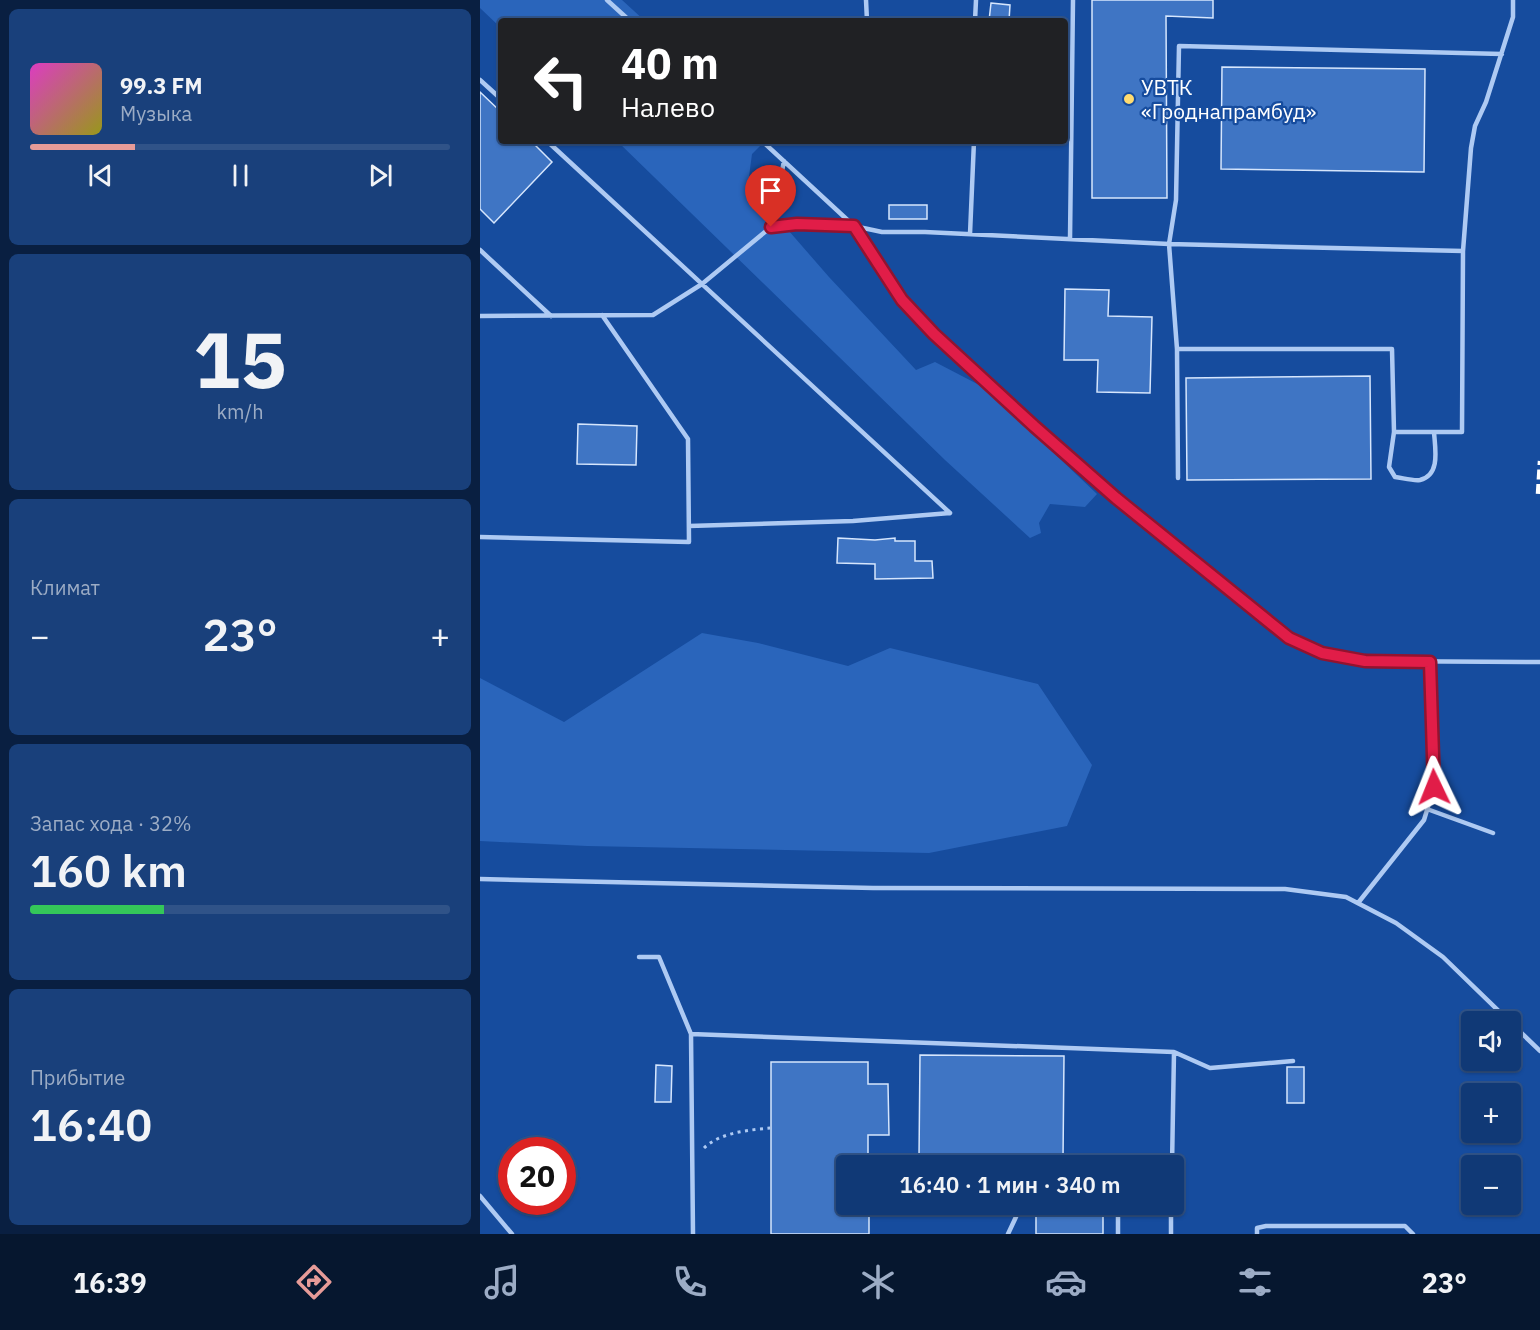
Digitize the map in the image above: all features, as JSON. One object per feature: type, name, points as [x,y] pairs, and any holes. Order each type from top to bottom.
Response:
[{"type":"lane","points":[[607,0],[627,18]]},
{"type":"lane","points":[[866,0],[867,18]]},
{"type":"lane","points":[[975,0],[975,18]]},
{"type":"lane","points":[[1070,239],[1073,0]]},
{"type":"lane","points":[[1394,432],[1462,432],[1463,251],[1471,148],[1475,126],[1486,102],[1513,17],[1513,0]]},
{"type":"lane","points":[[1178,478],[1177,349],[1169,244],[1176,200],[1179,46],[1502,54]]},
{"type":"lane","points":[[480,80],[498,96]]},
{"type":"lane","points":[[550,144],[950,513],[853,521],[689,526]]},
{"type":"lane","points":[[765,144],[854,226],[902,300],[934,334],[1116,498],[1289,638],[1322,653],[1365,661],[1540,662]]},
{"type":"lane","points":[[970,234],[974,144]]},
{"type":"lane","points":[[771,227],[784,161]]},
{"type":"lane","points":[[480,316],[653,315],[702,284],[771,227],[797,224],[854,226],[882,232],[1169,244],[1463,251]]},
{"type":"lane","points":[[480,250],[551,316]]},
{"type":"lane","points":[[480,537],[689,543],[688,439],[602,315]]},
{"type":"lane","points":[[1177,349],[1392,348],[1394,432],[1389,467],[1395,477],[1419,480],[1430,475],[1435,465],[1434,432]]},
{"type":"lane","points":[[1358,903],[1424,820],[1434,787],[1430,662]]},
{"type":"lane","points":[[1427,809],[1493,833]]},
{"type":"lane","points":[[480,879],[873,888],[1285,889],[1346,897],[1396,923],[1443,957],[1540,1051]]},
{"type":"lane","points":[[639,957],[659,957],[691,1034],[693,1234]]},
{"type":"lane","points":[[691,1034],[1174,1052],[1210,1068],[1293,1061]]},
{"type":"lane","points":[[1172,1155],[1174,1052]]},
{"type":"lane","points":[[480,1196],[512,1234]]},
{"type":"lane","points":[[1008,1234],[1017,1215]]},
{"type":"lane","points":[[1118,1215],[1118,1234]]},
{"type":"lane","points":[[1171,1234],[1172,1215]]},
{"type":"lane","points":[[1257,1234],[1257,1228],[1289,1226],[1405,1226],[1413,1234]]},
{"type":"path","points":[[692,1160],[709,1144],[742,1130],[771,1128]]},
{"type":"shaded area","points":[[480,0],[622,0],[642,18],[498,18],[498,25],[480,8]]},
{"type":"shaded area","points":[[620,144],[762,144],[752,154],[748,184],[829,277],[916,370],[935,362],[985,388],[1097,494],[1085,507],[1050,504],[1039,523],[1041,533],[1030,538],[945,460]]},
{"type":"shaded area","points":[[702,633],[758,643],[848,666],[890,648],[1038,684],[1092,765],[1067,826],[929,853],[587,846],[480,841],[480,678],[564,722]]},
{"type":"building","name":"УВТК «Гроднапрамбуд»","points":[[1092,0],[1213,0],[1213,18],[1166,16],[1167,198],[1092,198]]},
{"type":"building","points":[[991,3],[1010,5],[1009,18],[989,18]]},
{"type":"building","points":[[1222,67],[1425,69],[1424,172],[1221,169]]},
{"type":"building","points":[[480,92],[498,109],[498,144],[534,144],[552,162],[494,223],[480,209]]},
{"type":"building","points":[[889,205],[927,205],[927,219],[889,219]]},
{"type":"building","points":[[1065,289],[1109,290],[1108,316],[1152,317],[1150,393],[1097,392],[1098,360],[1064,360]]},
{"type":"building","points":[[1370,376],[1371,479],[1187,480],[1186,378]]},
{"type":"building","points":[[578,424],[637,426],[636,465],[577,464]]},
{"type":"building","points":[[838,538],[875,540],[895,538],[895,541],[915,541],[915,561],[932,561],[933,578],[875,579],[875,564],[837,563]]},
{"type":"building","points":[[920,1055],[1064,1056],[1063,1155],[919,1155]]},
{"type":"building","points":[[771,1062],[868,1062],[868,1084],[888,1084],[889,1135],[868,1135],[868,1155],[836,1155],[836,1215],[869,1215],[869,1234],[771,1234]]},
{"type":"building","points":[[656,1065],[672,1066],[671,1102],[655,1102]]},
{"type":"building","points":[[1287,1067],[1304,1067],[1304,1103],[1287,1103]]},
{"type":"building","points":[[1036,1215],[1103,1215],[1103,1234],[1036,1234]]},
{"type":"railway","points":[[1538,494],[1540,461]]},
{"type":"place","name":"УВТК «Гроднапрамбуд»","points":[[1129,99]]},
{"type":"route","points":[[771,227],[797,224],[854,226],[902,300],[934,334],[1116,498],[1289,638],[1322,653],[1365,661],[1430,662],[1434,787]]}]
